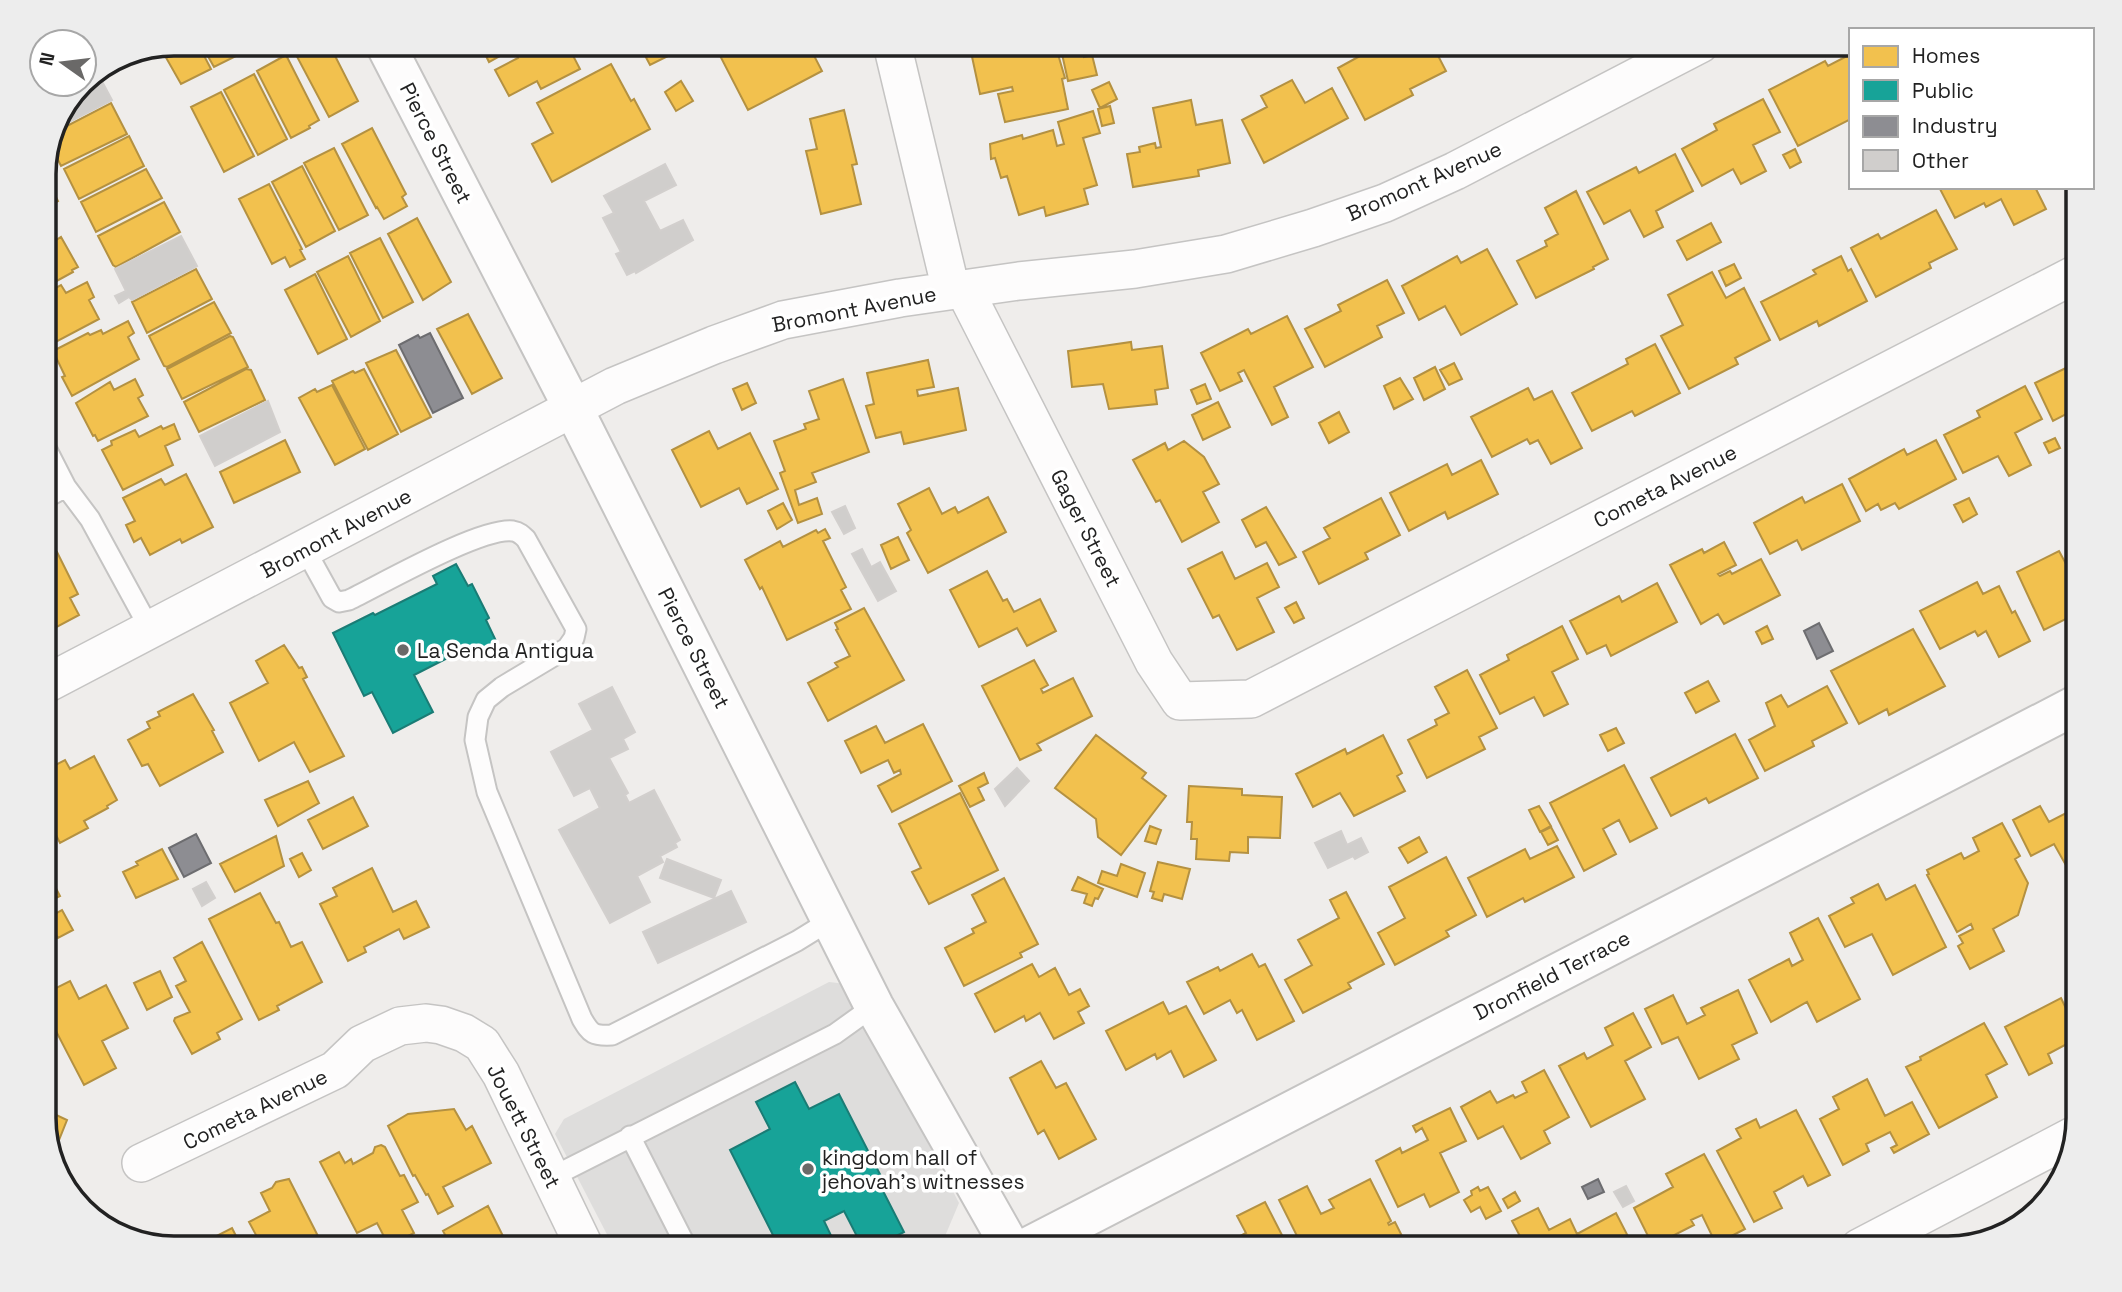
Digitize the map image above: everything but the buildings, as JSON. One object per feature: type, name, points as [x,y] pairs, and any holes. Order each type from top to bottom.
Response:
[{"type":"street","name":"Pierce Street","points":[[392,56],[874,1006],[1003,1236]]},
{"type":"street","name":"Gager Street","points":[[894,56],[957,290],[1154,662],[1180,701],[1251,699]]},
{"type":"street","name":"Bromont Avenue","points":[[56,679],[615,386],[714,345],[783,320],[855,305],[1135,269],[1226,254],[1313,228],[1385,203],[1455,171],[1677,56]]},
{"type":"street","name":"Cometa Avenue","points":[[1251,699],[2066,279]]},
{"type":"street","name":"Dronfield Terrace","points":[[1049,1236],[2066,710]]},
{"type":"street","name":"Cometa Avenue","points":[[141,1163],[335,1070],[362,1044],[400,1026],[426,1023],[441,1025]]},
{"type":"street","name":"Jouett Street","points":[[441,1025],[464,1033],[482,1044],[501,1074],[579,1236]]},
{"type":"street","points":[[1882,1236],[2063,1142]]},
{"type":"lane","points":[[56,467],[66,487],[90,520],[151,631]]},
{"type":"lane","points":[[56,492],[66,487]]},
{"type":"lane","points":[[305,549],[332,598],[339,602],[349,600],[469,540],[511,530],[520,533],[526,540],[576,629],[574,638],[567,648],[486,699],[478,717],[475,740],[487,792],[582,1019],[590,1032],[601,1036],[612,1035],[797,942],[831,920]]},
{"type":"lane","points":[[550,1178],[835,1034],[874,1006]]},
{"type":"lane","points":[[630,1136],[681,1236]]},
{"type":"shaded area","points":[[829,982],[846,984],[959,1203],[945,1236],[608,1236],[555,1134],[564,1119]]},
{"type":"place","name":"La Senda Antigua","points":[[403,650]]},
{"type":"place","name":"kingdom hall of jehovah's witnesses","points":[[808,1169]]}]
